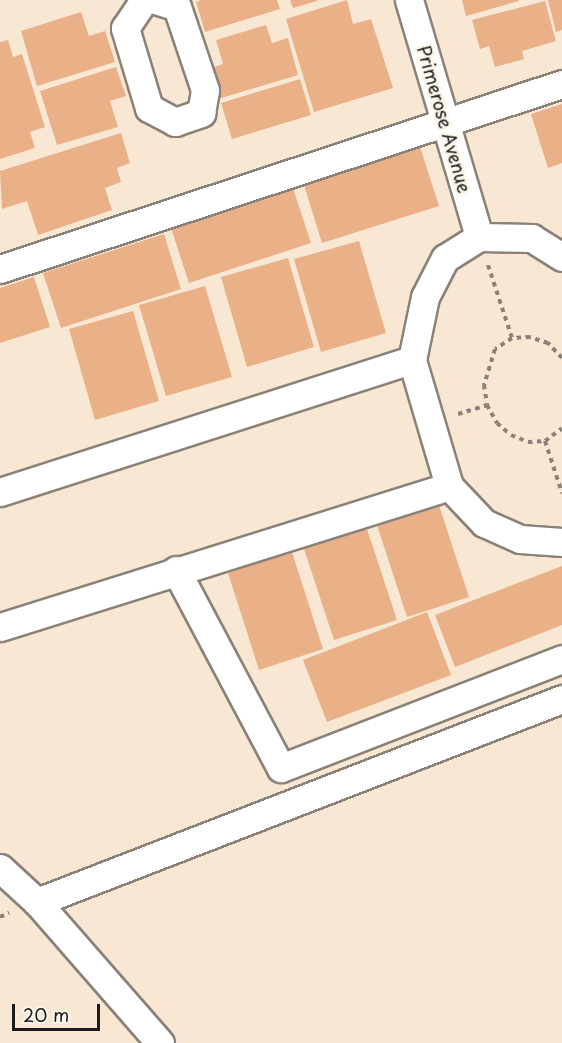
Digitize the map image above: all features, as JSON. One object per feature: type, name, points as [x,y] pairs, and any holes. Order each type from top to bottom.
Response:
[{"type":"street","points":[[144,0],[125,28],[149,108],[175,122],[201,113],[205,90],[177,7],[155,0]]},
{"type":"street","name":"Primerose Avenue","points":[[410,0],[479,237]]},
{"type":"street","points":[[0,269],[562,84]]},
{"type":"street","points":[[562,257],[532,238],[479,237],[445,258],[424,297],[412,360],[449,486],[484,523],[520,539],[562,542]]},
{"type":"street","points":[[0,492],[412,360]]},
{"type":"street","points":[[0,627],[449,486]]},
{"type":"street","points":[[176,570],[281,768],[562,659]]},
{"type":"street","points":[[37,902],[562,699]]},
{"type":"street","points":[[0,868],[37,902],[160,1043]]},
{"type":"path","points":[[479,237],[512,338]]},
{"type":"path","points":[[562,358],[548,343],[530,337],[512,338],[495,348],[487,366],[484,385],[487,405],[497,423],[511,435],[528,442],[545,441],[562,428]]},
{"type":"path","points":[[449,417],[487,405]]},
{"type":"path","points":[[545,441],[562,493]]},
{"type":"building","points":[[201,0],[277,0],[280,9],[205,32],[196,2]]},
{"type":"building","points":[[290,0],[317,0],[317,1],[293,8]]},
{"type":"building","points":[[347,0],[353,24],[371,19],[393,88],[314,112],[286,19]]},
{"type":"building","points":[[462,0],[519,0],[519,1],[466,16]]},
{"type":"building","points":[[548,0],[562,0],[562,30],[556,32]]},
{"type":"building","points":[[545,1],[556,41],[522,51],[524,59],[495,67],[489,46],[480,49],[472,20]]},
{"type":"building","points":[[81,12],[89,36],[105,31],[115,62],[37,86],[21,31]]},
{"type":"building","points":[[266,25],[272,43],[288,38],[298,75],[218,99],[209,69],[223,64],[216,40]]},
{"type":"building","points":[[8,40],[13,57],[22,54],[45,127],[30,132],[35,148],[0,159],[0,42]]},
{"type":"building","points":[[116,67],[126,96],[110,101],[118,127],[57,145],[40,91]]},
{"type":"building","points":[[300,79],[311,115],[232,139],[221,103]]},
{"type":"building","points":[[562,104],[562,163],[548,168],[531,114]]},
{"type":"building","points":[[121,133],[130,163],[117,168],[121,182],[105,188],[112,210],[38,235],[27,201],[2,209],[0,171]]},
{"type":"building","points":[[420,147],[439,206],[322,243],[304,185]]},
{"type":"building","points":[[293,188],[311,243],[189,283],[171,228]]},
{"type":"building","points":[[164,234],[181,289],[61,328],[43,273]]},
{"type":"building","points":[[359,241],[386,333],[321,352],[294,259]]},
{"type":"building","points":[[288,258],[314,347],[247,367],[221,277]]},
{"type":"building","points":[[34,277],[50,327],[0,343],[0,288]]},
{"type":"building","points":[[205,286],[232,377],[166,396],[139,305]]},
{"type":"building","points":[[133,311],[159,401],[95,420],[69,329]]},
{"type":"building","points":[[437,499],[469,597],[407,617],[375,519]]},
{"type":"building","points":[[366,526],[397,620],[334,640],[303,546]]},
{"type":"building","points":[[292,552],[323,649],[259,670],[228,573]]},
{"type":"building","points":[[562,566],[562,625],[455,667],[435,615]]},
{"type":"building","points":[[427,612],[451,675],[327,722],[303,660]]}]
